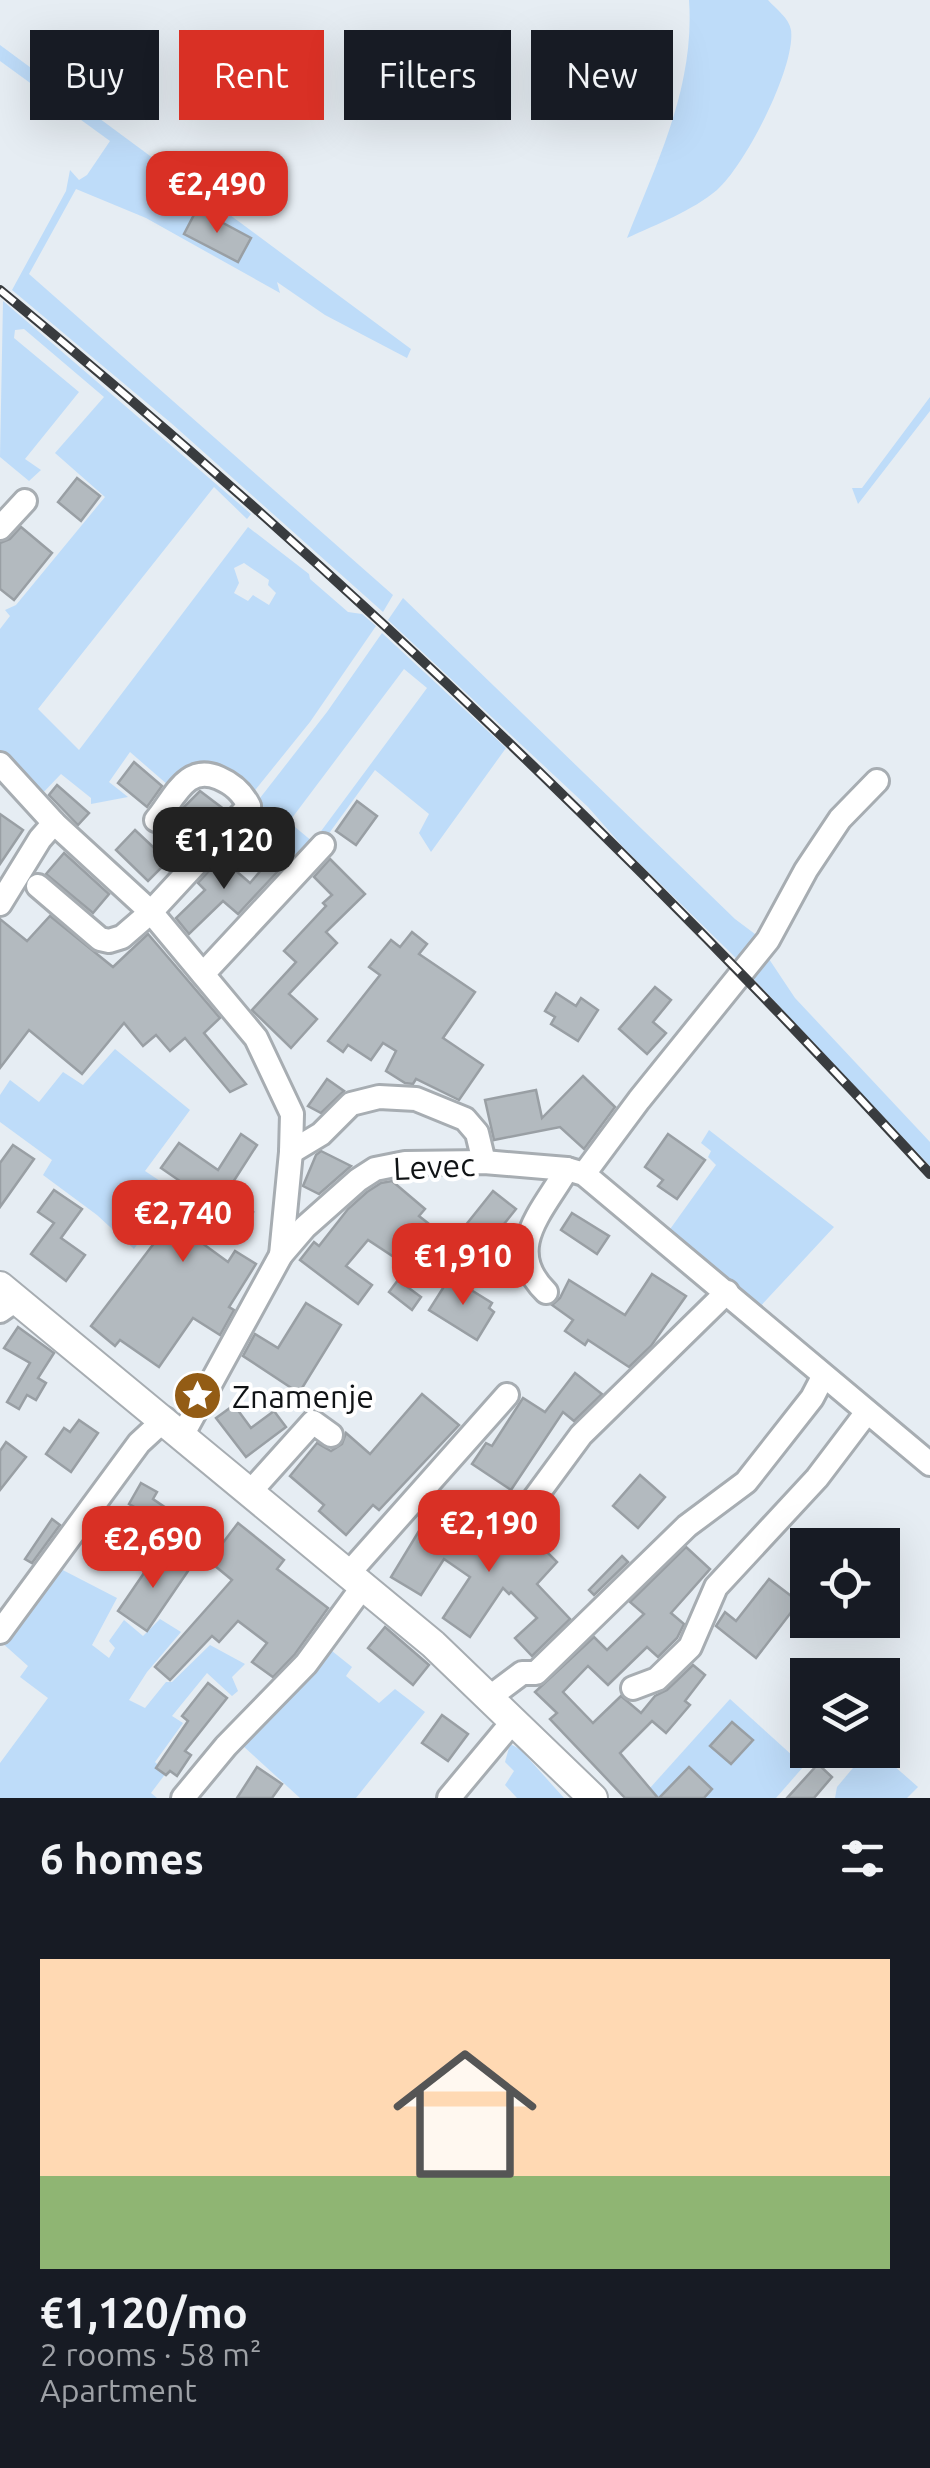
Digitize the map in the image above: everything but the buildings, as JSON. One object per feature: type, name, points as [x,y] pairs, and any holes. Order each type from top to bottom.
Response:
[{"type":"main road","points":[[6,1299],[174,1427],[356,1579],[490,1697],[593,1798]]},
{"type":"street","points":[[0,528],[25,502]]},
{"type":"street","points":[[38,886],[100,939],[108,942],[122,937],[151,912],[249,806],[230,783],[211,774],[193,775],[180,786],[156,820]]},
{"type":"street","points":[[5,777],[151,912],[256,1038],[292,1114],[281,1256]]},
{"type":"street","points":[[546,1292],[534,1280],[525,1250],[527,1237],[768,940],[806,870],[840,819],[878,781]]},
{"type":"street","points":[[0,904],[20,868],[54,823]]},
{"type":"street","points":[[203,974],[323,844]]},
{"type":"street","points":[[292,1152],[321,1134],[351,1104],[379,1097],[416,1100],[466,1119],[477,1133],[484,1162]]},
{"type":"street","name":"Levec","points":[[0,1632],[139,1443],[174,1427],[281,1256],[304,1227],[375,1169],[405,1163],[484,1162],[576,1172]]},
{"type":"street","points":[[576,1172],[727,1292],[930,1464]]},
{"type":"street","points":[[528,1507],[581,1435],[727,1292]]},
{"type":"street","points":[[490,1697],[522,1673],[536,1673],[688,1526],[746,1482],[812,1398],[823,1377]]},
{"type":"street","points":[[183,1798],[226,1746],[295,1677],[356,1579],[507,1395]]},
{"type":"street","points":[[632,1688],[657,1679],[690,1646],[716,1588],[817,1478],[867,1412]]},
{"type":"street","points":[[251,1491],[313,1422],[331,1435]]},
{"type":"street","points":[[449,1798],[514,1720]]},
{"type":"shaded area","points":[[689,0],[768,0],[791,30],[777,90],[754,138],[728,178],[697,204],[627,238],[673,120],[689,32]]},
{"type":"shaded area","points":[[0,45],[30,67],[30,83],[0,61]]},
{"type":"shaded area","points":[[81,120],[101,120],[411,349],[407,358],[325,315],[277,282],[280,293],[146,218],[76,189],[29,274],[393,595],[383,612],[171,423],[12,290],[66,191],[70,170],[79,180],[87,175],[110,141]]},
{"type":"shaded area","points":[[3,301],[251,514],[247,519],[214,487],[38,709],[79,750],[248,527],[309,574],[348,612],[362,614],[376,626],[310,722],[252,794],[210,766],[190,767],[168,785],[130,752],[109,782],[128,797],[91,804],[91,798],[61,774],[38,798],[0,752],[0,629],[10,616],[5,610],[16,605],[105,497],[55,453],[104,397],[24,329],[15,330],[14,338],[79,392],[25,459],[41,470],[29,481],[0,457]],"holes":[[[244,563],[269,580],[268,585],[276,593],[269,605],[253,595],[248,601],[234,593],[239,583],[234,568]]]},
{"type":"shaded area","points":[[930,397],[930,411],[858,504],[852,488],[862,488]]},
{"type":"shaded area","points":[[403,598],[735,919],[759,937],[743,965],[624,848],[588,807],[388,620]]},
{"type":"shaded area","points":[[382,633],[506,748],[431,852],[419,833],[429,814],[375,770],[330,832],[302,858],[273,841],[246,816]],"holes":[[[404,669],[427,688],[313,842],[289,822]]]},
{"type":"shaded area","points":[[765,953],[795,998],[930,1142],[930,1166],[748,973]]},
{"type":"shaded area","points":[[115,1049],[190,1110],[145,1171],[175,1191],[134,1249],[97,1215],[43,1175],[52,1160],[0,1122],[0,1095],[10,1080],[39,1102],[63,1072],[83,1085]]},
{"type":"shaded area","points":[[709,1130],[834,1227],[757,1310],[668,1232],[716,1165],[708,1157],[711,1151],[701,1143]]},
{"type":"shaded area","points":[[55,1566],[117,1598],[92,1645],[109,1658],[115,1648],[109,1641],[124,1620],[143,1636],[160,1619],[181,1632],[129,1700],[145,1708],[166,1682],[172,1682],[210,1645],[245,1664],[232,1677],[238,1691],[232,1696],[207,1673],[172,1716],[183,1723],[155,1762],[166,1773],[151,1793],[157,1798],[0,1798],[0,1763],[48,1698],[20,1677],[28,1666],[0,1641]]},
{"type":"shaded area","points":[[327,1647],[352,1667],[346,1676],[379,1703],[395,1689],[425,1712],[356,1798],[300,1798],[242,1745]]},
{"type":"shaded area","points":[[730,1699],[790,1753],[790,1768],[802,1768],[776,1798],[641,1798]]},
{"type":"shaded area","points":[[510,1744],[520,1749],[564,1798],[517,1798],[505,1785],[514,1771],[505,1762]]},
{"type":"shaded area","points":[[853,1768],[896,1768],[918,1787],[907,1798],[835,1798],[837,1787]]},
{"type":"railway","points":[[0,290],[244,498],[480,716],[709,941],[930,1174]]},
{"type":"place","name":"Znamenje","points":[[197,1396]]}]
